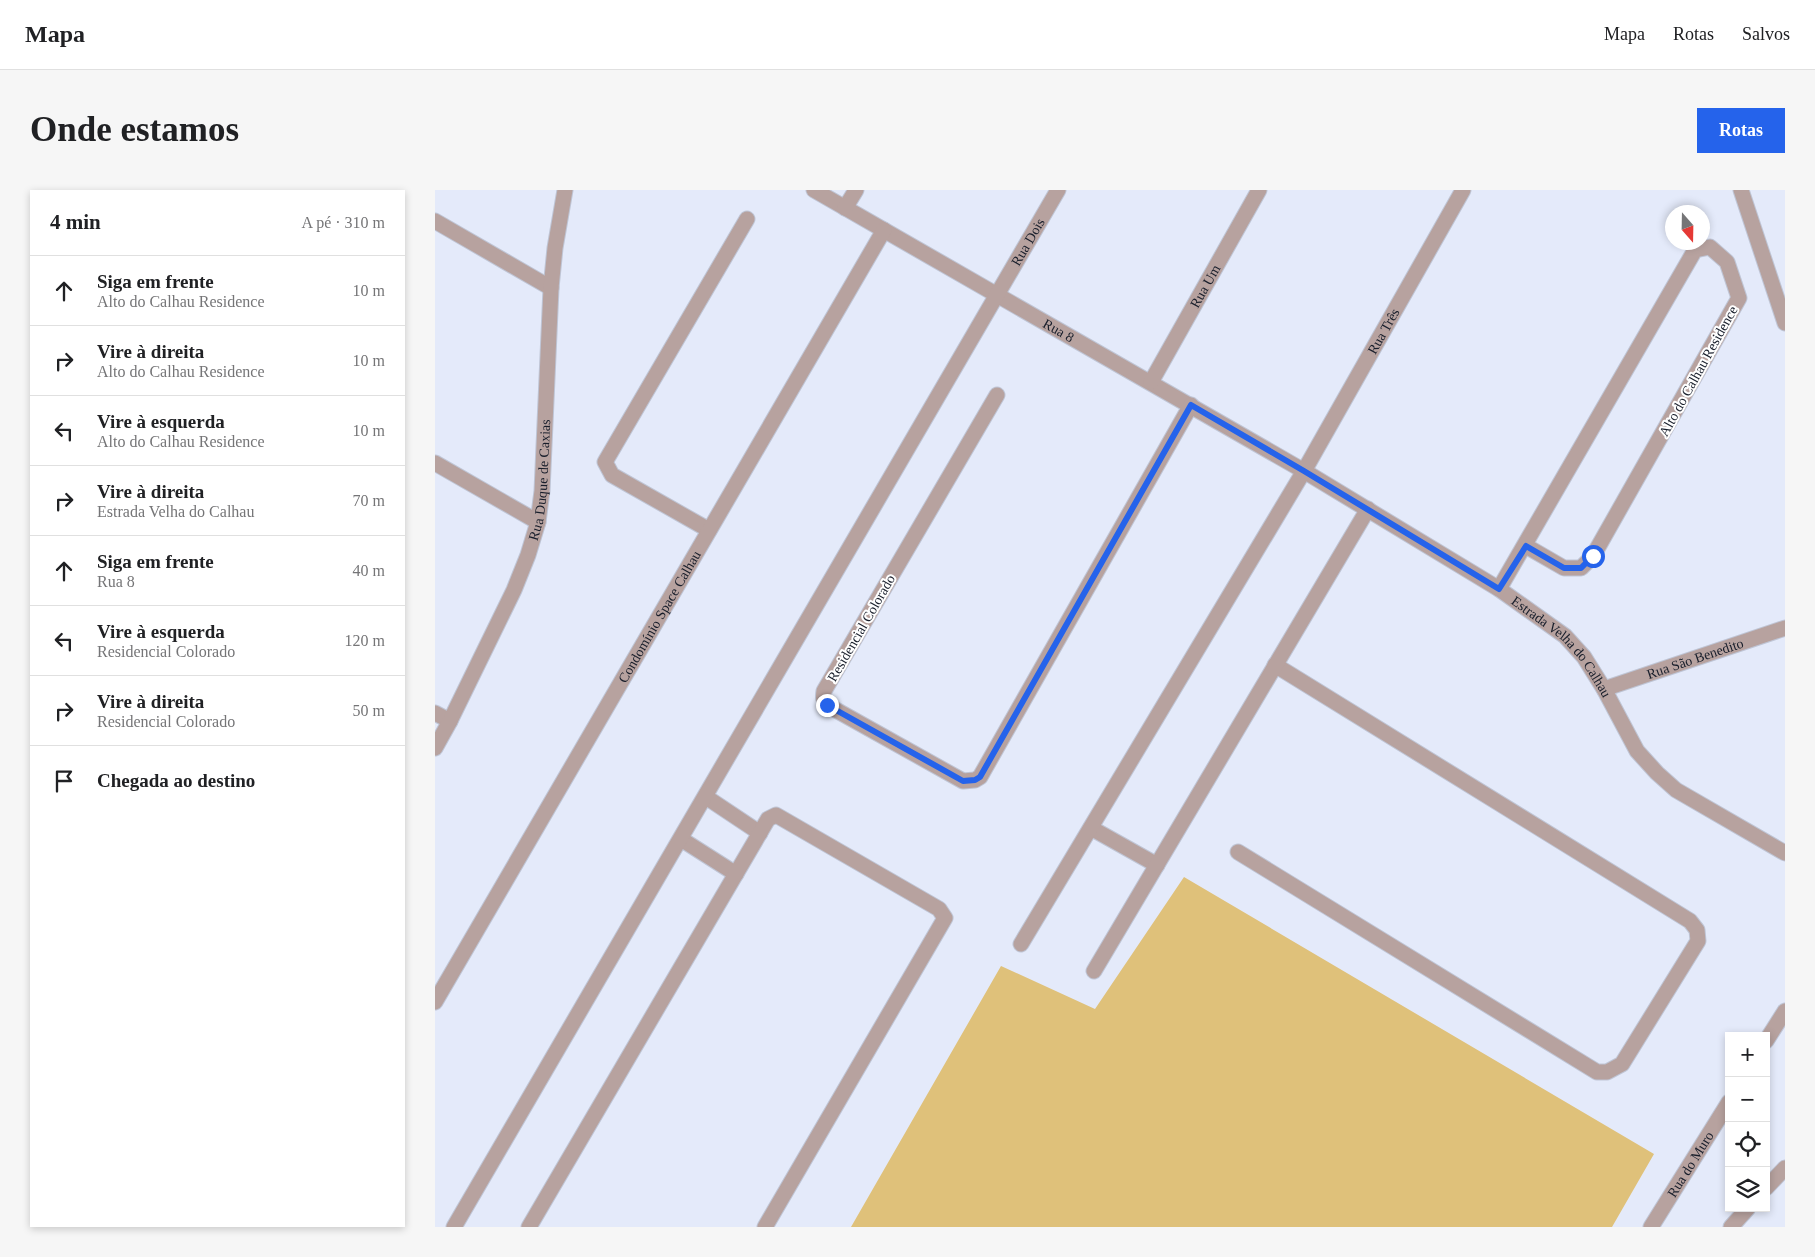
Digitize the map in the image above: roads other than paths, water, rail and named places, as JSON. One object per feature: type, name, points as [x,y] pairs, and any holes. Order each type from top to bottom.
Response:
[{"type":"street","name":"Rua Duque de Caxias","points":[[435,748],[514,590],[528,555],[537,522],[541,491],[551,288],[555,248],[565,190]]},
{"type":"street","name":"Rua 8","points":[[814,190],[1304,471]]},
{"type":"street","points":[[845,208],[856,190]]},
{"type":"street","name":"Rua Dois","points":[[455,1227],[1058,190]]},
{"type":"street","name":"Rua Um","points":[[1151,382],[1259,190]]},
{"type":"street","name":"Rua Três","points":[[1021,944],[1304,471],[1463,190]]},
{"type":"street","points":[[1741,190],[1785,323]]},
{"type":"street","points":[[709,530],[612,475],[605,462],[747,219]]},
{"type":"street","points":[[435,221],[551,288]]},
{"type":"street","name":"Condomínio Space Calhau","points":[[435,1002],[884,230]]},
{"type":"street","name":"Alto do Calhau Residence","points":[[1499,589],[1526,546],[1695,250],[1710,247],[1727,262],[1739,298],[1593,556],[1581,568],[1564,568],[1526,546]]},
{"type":"street","name":"Residencial Colorado","points":[[997,395],[824,691],[823,696],[827,705],[963,781],[975,780],[980,777],[1191,405]]},
{"type":"street","points":[[435,463],[537,522]]},
{"type":"street","name":"Estrada Velha do Calhau","points":[[1304,471],[1499,589],[1565,636],[1604,689],[1637,751],[1657,773],[1676,790],[1785,853]]},
{"type":"street","points":[[1094,971],[1368,509]]},
{"type":"street","name":"Rua São Benedito","points":[[1604,689],[1785,628]]},
{"type":"street","points":[[1238,852],[1597,1072],[1607,1072],[1622,1064],[1698,941],[1697,930],[1691,921],[1275,665]]},
{"type":"street","points":[[435,713],[450,721]]},
{"type":"street","points":[[706,797],[760,833]]},
{"type":"street","points":[[529,1227],[768,819],[772,816],[779,816],[939,909],[945,918],[765,1227]]},
{"type":"street","points":[[1091,828],[1157,865]]},
{"type":"street","points":[[681,839],[736,874]]},
{"type":"street","points":[[1770,1035],[1785,1011]]},
{"type":"street","name":"Rua do Muro","points":[[1651,1227],[1725,1108]]},
{"type":"street","points":[[1770,1184],[1785,1168]]},
{"type":"street","points":[[1731,1227],[1744,1212]]}]
